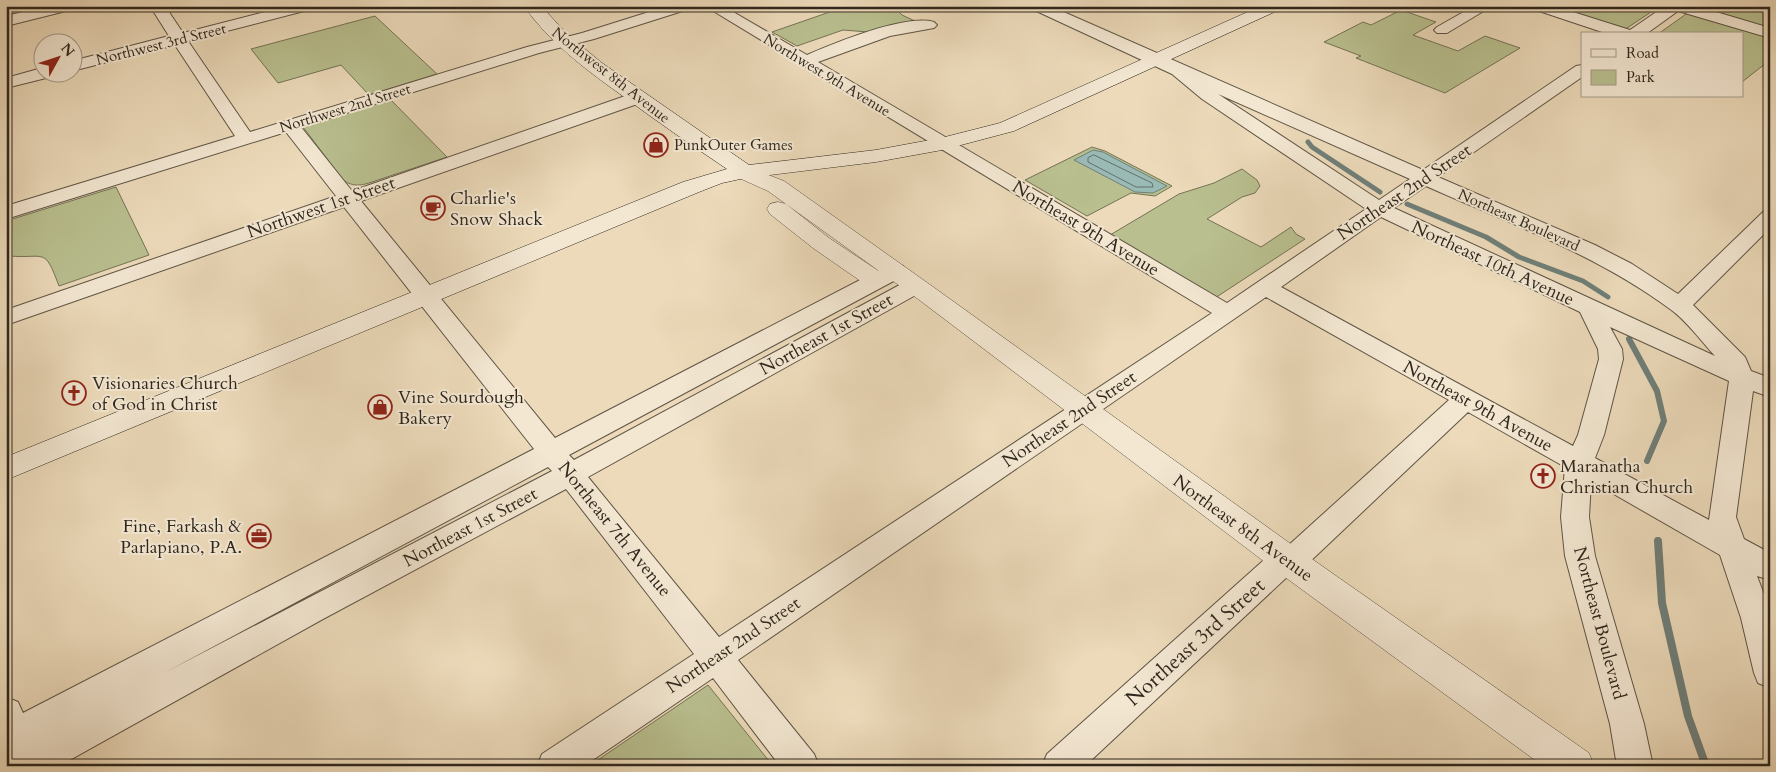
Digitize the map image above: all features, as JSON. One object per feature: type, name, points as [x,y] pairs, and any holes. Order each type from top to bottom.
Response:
[{"type":"main road","name":"Northwest 8th Avenue","points":[[532,6],[544,22],[564,42],[637,98],[745,172]]},
{"type":"main road","points":[[6,468],[691,187],[716,178],[745,172],[876,156],[942,144],[1007,127],[1275,6]]},
{"type":"main road","name":"Northeast 8th Avenue","points":[[745,172],[776,186],[895,279],[1083,411],[1570,764]]},
{"type":"street","points":[[6,21],[68,6]]},
{"type":"street","points":[[157,6],[245,138]]},
{"type":"street","name":"Northwest 3rd Street","points":[[82,63],[307,6]]},
{"type":"street","name":"Northwest 2nd Street","points":[[6,213],[533,50],[684,6]]},
{"type":"street","name":"Northwest 9th Avenue","points":[[712,6],[942,144]]},
{"type":"street","name":"Northeast 10th Avenue","points":[[1037,6],[1178,70],[1208,95],[1380,209],[1590,309],[1742,378],[1770,388]]},
{"type":"street","points":[[1442,30],[1485,6]]},
{"type":"street","points":[[1538,6],[1619,32]]},
{"type":"street","points":[[1638,32],[1677,6],[1770,33]]},
{"type":"street","points":[[806,62],[826,52],[900,29],[929,25]]},
{"type":"street","name":"Northeast Boulevard","points":[[1178,70],[1426,178],[1587,250],[1624,269],[1680,305],[1736,363],[1742,378]]},
{"type":"street","name":"Northeast 2nd Street","points":[[554,766],[1228,313],[1581,71]]},
{"type":"street","points":[[6,83],[32,76]]},
{"type":"street","name":"Northwest 1st Street","points":[[6,318],[637,98]]},
{"type":"street","name":"Northeast 7th Avenue","points":[[290,125],[425,296],[562,463],[802,766]]},
{"type":"street","name":"Northeast 9th Avenue","points":[[942,144],[965,155],[1228,313]]},
{"type":"street","points":[[1680,305],[1770,216]]},
{"type":"street","name":"Northeast 1st Street","points":[[723,376],[895,279]]},
{"type":"street","name":"Northeast 1st Street","points":[[13,744],[306,597],[562,463],[723,376],[895,279]]},
{"type":"street","name":"Northeast 9th Avenue","points":[[1264,287],[1770,568]]},
{"type":"street","name":"Northeast Boulevard","points":[[1590,309],[1610,349],[1610,359],[1591,434],[1579,463],[1575,517],[1580,556],[1627,724],[1635,766]]},
{"type":"street","points":[[1652,337],[1685,343],[1708,335]]},
{"type":"street","points":[[1742,378],[1722,517],[1756,618],[1770,673]]},
{"type":"street","name":"Northeast 3rd Street","points":[[1059,766],[1276,568],[1290,562],[1465,400]]},
{"type":"green space","points":[[847,6],[893,6],[902,15],[915,21],[868,32],[843,30],[797,46],[772,32]]},
{"type":"green space","points":[[1547,6],[1660,6],[1624,30]]},
{"type":"green space","points":[[1770,6],[1770,28],[1696,7]]},
{"type":"green space","points":[[1401,10],[1436,22],[1413,35],[1458,51],[1485,36],[1520,48],[1445,93],[1356,58],[1361,56],[1324,42],[1363,22],[1371,25]]},
{"type":"green space","points":[[1689,12],[1770,36],[1770,60],[1744,80],[1744,32],[1661,32]]},
{"type":"green space","points":[[375,16],[437,74],[369,95],[341,65],[278,83],[251,49]]},
{"type":"green space","points":[[390,99],[447,157],[365,184],[353,185],[344,181],[303,127]]},
{"type":"green space","points":[[1092,147],[1105,151],[1172,186],[1155,196],[1131,193],[1087,216],[1025,180]]},
{"type":"green space","points":[[1242,169],[1257,180],[1260,186],[1255,193],[1242,197],[1207,219],[1261,247],[1291,227],[1296,234],[1305,239],[1215,298],[1110,235],[1179,194],[1214,183]]},
{"type":"green space","points":[[116,187],[149,255],[59,286],[50,265],[42,257],[9,256],[6,247],[6,221]]},
{"type":"green space","points":[[708,685],[773,766],[589,766]]},
{"type":"water","points":[[1093,150],[1103,152],[1167,186],[1153,193],[1135,192],[1074,160]]},
{"type":"waterway","points":[[1308,142],[1312,147],[1380,192]]},
{"type":"waterway","points":[[1407,204],[1486,237],[1519,257],[1583,281],[1608,297]]},
{"type":"waterway","points":[[1629,339],[1657,391],[1664,421],[1647,461]]},
{"type":"waterway","points":[[1658,541],[1662,603],[1688,716],[1706,766]]},
{"type":"place","name":"PunkOuter Games","points":[[656,145]]},
{"type":"place","name":"Charlie's Snow Shack","points":[[433,208]]},
{"type":"place","name":"Visionaries Church of God in Christ","points":[[74,393]]},
{"type":"place","name":"Vine Sourdough Bakery","points":[[380,407]]},
{"type":"place","name":"Maranatha Christian Church","points":[[1543,476]]},
{"type":"place","name":"Fine, Farkash & Parlapiano, P.A.","points":[[259,536]]}]
